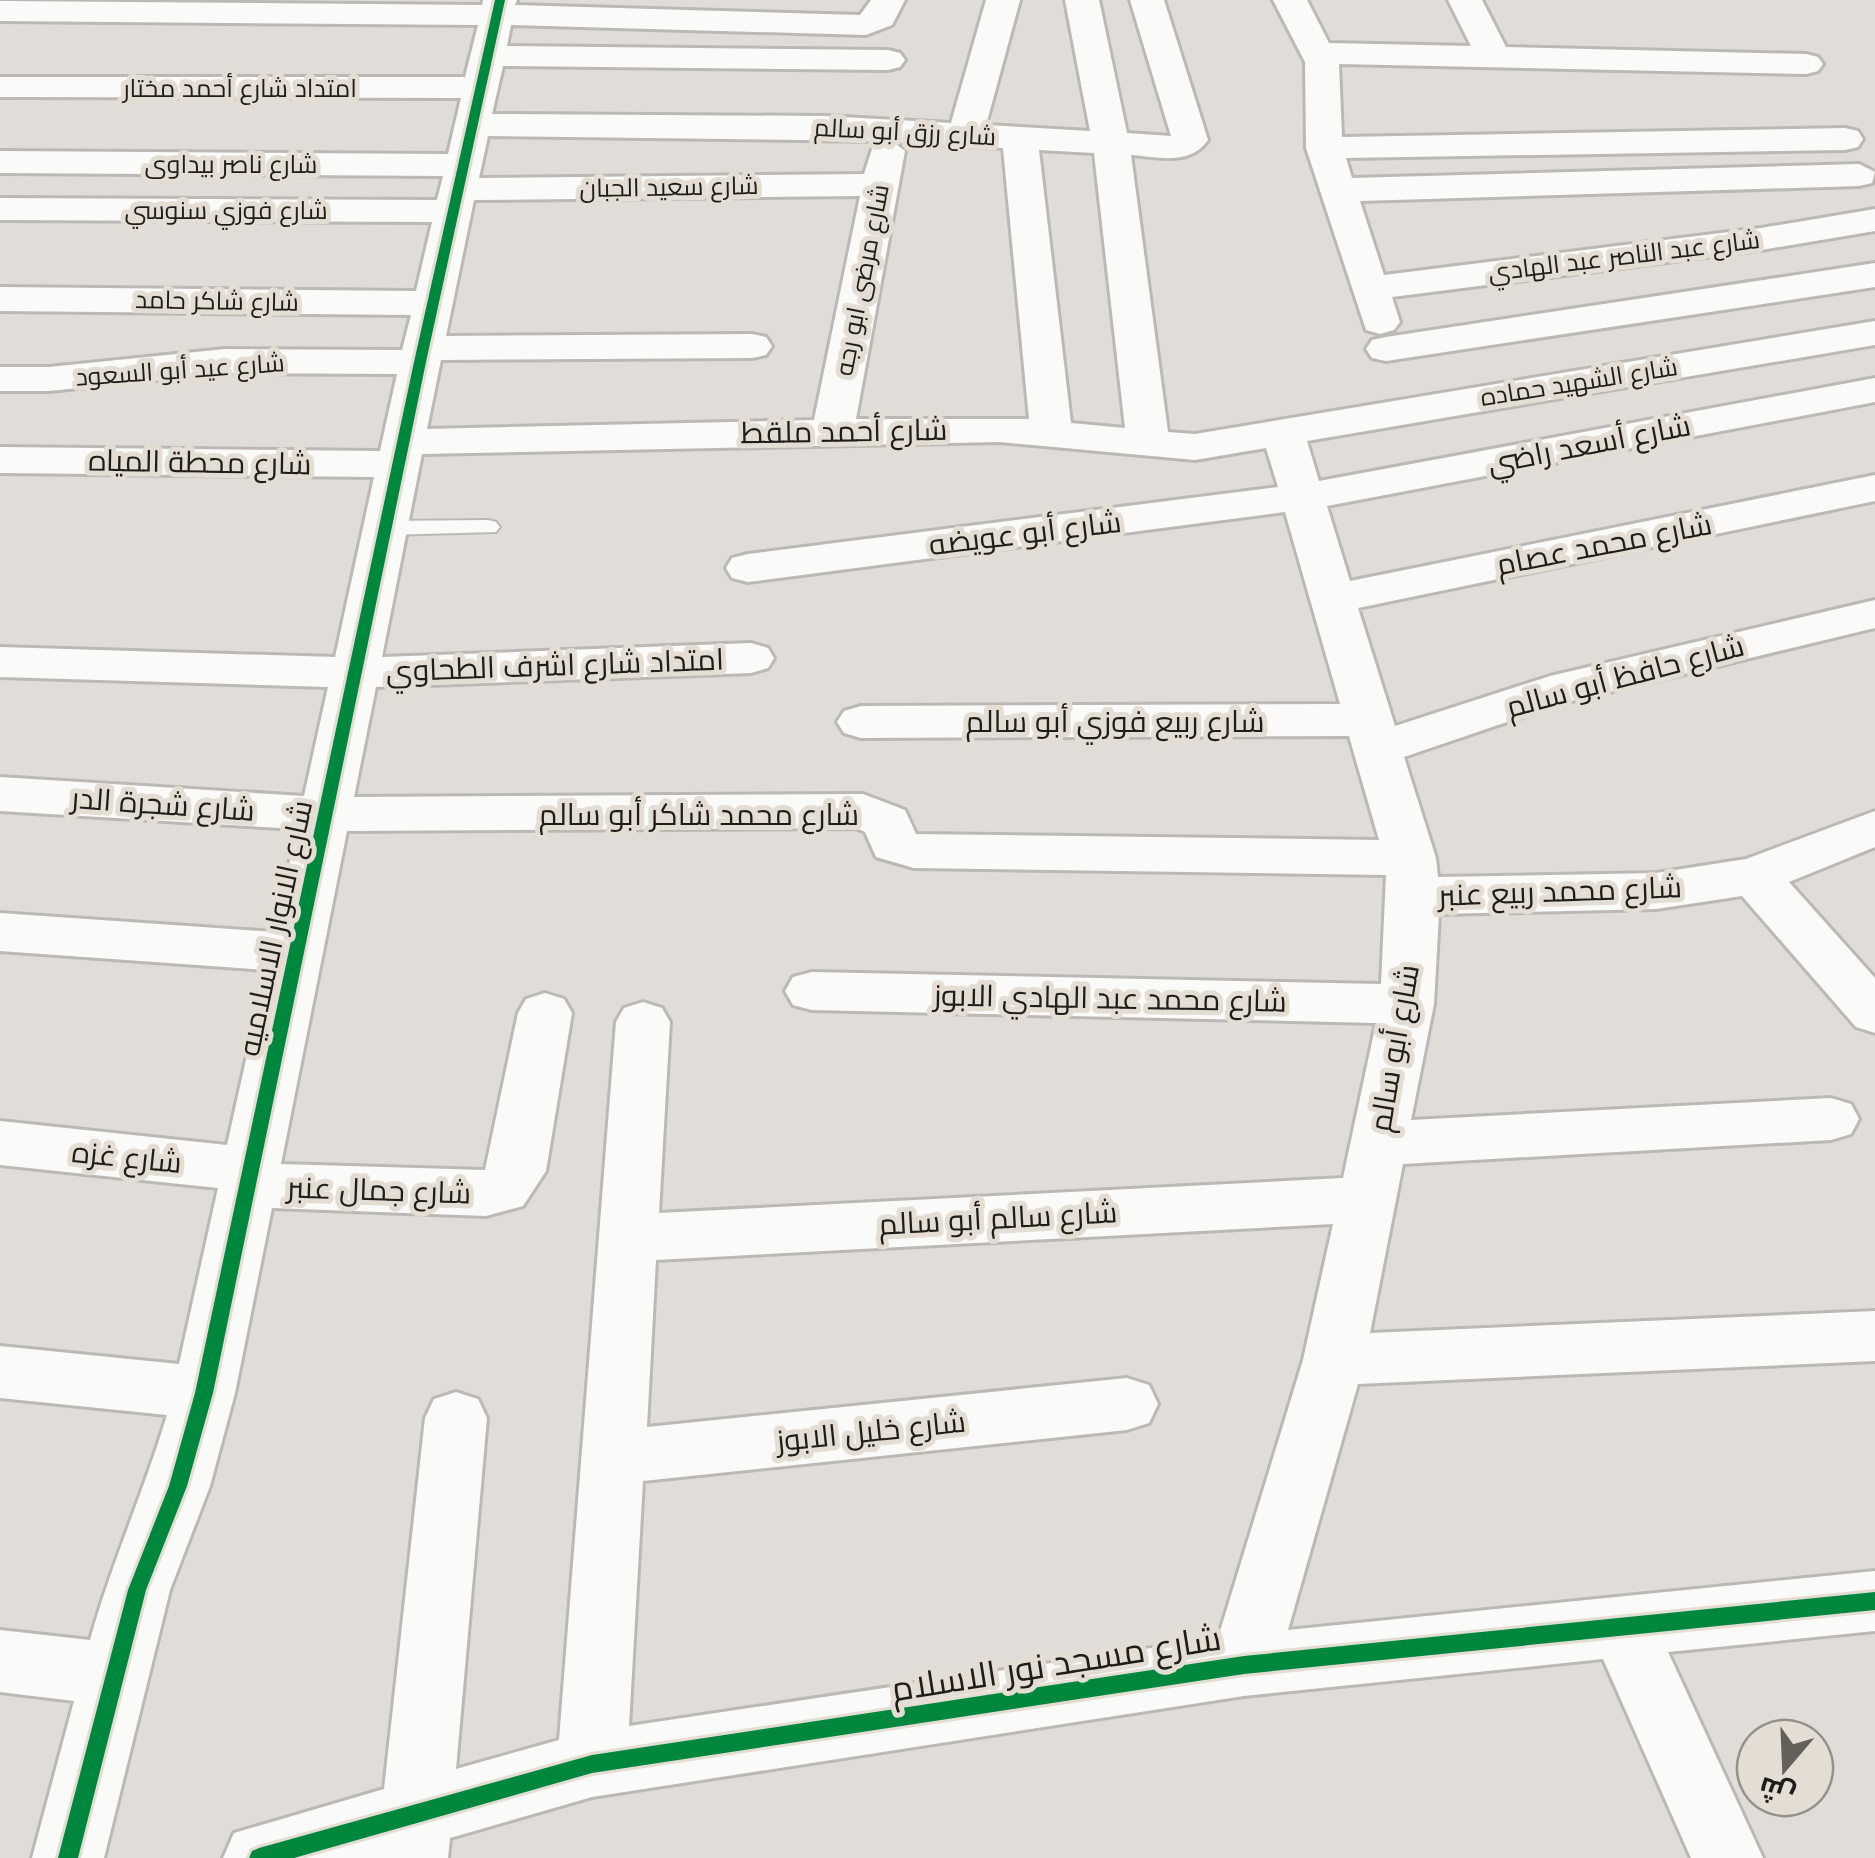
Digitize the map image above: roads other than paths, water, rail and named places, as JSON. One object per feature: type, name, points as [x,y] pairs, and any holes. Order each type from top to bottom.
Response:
[{"type":"street","points":[[476,106],[866,25],[880,18],[888,0]]},
{"type":"street","points":[[965,136],[1004,0]]},
{"type":"street","points":[[1082,0],[1111,144],[1148,444]]},
{"type":"street","name":"شارع رزق أبو سالم","points":[[476,106],[1181,147],[1190,140],[1148,0]]},
{"type":"street","points":[[1290,0],[1322,62],[1324,148],[1372,288],[1396,412]]},
{"type":"street","points":[[1465,0],[1494,56]]},
{"type":"street","points":[[0,10],[476,106],[888,60]]},
{"type":"street","points":[[1317,53],[1806,64]]},
{"type":"street","name":"امتداد شارع أحمد مختار","points":[[0,87],[476,106]]},
{"type":"street","name":"شارع ناصر بيداوى","points":[[0,162],[476,106]]},
{"type":"street","name":"شارع سعيد الجبان","points":[[476,106],[880,185]]},
{"type":"street","name":"شارع فوزي سنوسي","points":[[0,208],[476,106]]},
{"type":"street","name":"شارع الانوار الاسلاميه","points":[[68,1858],[137,1590],[178,1486],[204,1393],[476,106]]},
{"type":"street","name":"شارع مرضى ابو رجه","points":[[833,430],[891,130]]},
{"type":"street","points":[[1324,148],[1845,138]]},
{"type":"street","points":[[1020,139],[1051,434]]},
{"type":"street","points":[[1338,190],[1859,175]]},
{"type":"street","name":"شارع عبد الناصر عبد الهادي","points":[[1372,288],[1762,239],[1875,220]]},
{"type":"street","points":[[1386,349],[1875,275]]},
{"type":"street","name":"شارع شاكر حامد","points":[[0,300],[425,338]]},
{"type":"street","name":"شارع الشهيد حماده","points":[[1282,433],[1875,333]]},
{"type":"street","points":[[425,338],[752,346]]},
{"type":"street","name":"شارع عيد أبو السعود","points":[[0,379],[49,379],[425,338]]},
{"type":"street","name":"شارع أسعد راضي","points":[[1302,497],[1875,390]]},
{"type":"street","name":"شارع أحمد ملقط","points":[[402,452],[833,430],[1000,429],[1195,447],[1282,433]]},
{"type":"street","name":"شارع أبو سالم","points":[[1244,1665],[1334,1360],[1407,1004],[1412,877],[1282,433]]},
{"type":"street","name":"شارع محطة المياه","points":[[0,460],[402,452]]},
{"type":"street","name":"شارع محمد عصام","points":[[1332,598],[1875,488]]},
{"type":"street","name":"شارع أبو عويضه","points":[[748,568],[1302,497]]},
{"type":"street","name":"شارع حافظ أبو سالم","points":[[1373,734],[1875,614]]},
{"type":"street","name":"امتداد شارع اشرف الطحاوي","points":[[0,662],[356,672],[751,658]]},
{"type":"street","name":"شارع ربيع فوزي أبو سالم","points":[[861,722],[1373,734]]},
{"type":"street","name":"شارع شجرة الدر","points":[[0,794],[327,814]]},
{"type":"street","name":"شارع محمد شاكر أبو سالم","points":[[327,814],[863,811],[887,822],[894,845],[914,851],[1412,877]]},
{"type":"street","name":"شارع محمد ربيع عنبر","points":[[1412,877],[1656,892],[1754,876],[1875,828]]},
{"type":"street","points":[[1754,876],[1875,1012]]},
{"type":"street","points":[[0,932],[298,953]]},
{"type":"street","name":"شارع محمد عبد الهادي الابوز","points":[[812,992],[1407,1004]]},
{"type":"street","name":"شارع جمال عنبر","points":[[252,1178],[486,1194],[504,1190],[518,1171],[545,1013]]},
{"type":"street","points":[[592,1764],[643,1022]]},
{"type":"street","name":"شارع سالم أبو سالم","points":[[629,1238],[1372,1171],[1831,1119]]},
{"type":"street","name":"شارع غزه","points":[[0,1144],[252,1178]]},
{"type":"street","points":[[1334,1360],[1875,1336]]},
{"type":"street","points":[[0,1372],[204,1393]]},
{"type":"street","name":"شارع خليل الابوز","points":[[615,1458],[1127,1404]]},
{"type":"street","points":[[414,1836],[456,1418]]},
{"type":"street","name":"شارع مسجد نور الاسلام","points":[[259,1858],[414,1836],[592,1764],[1244,1665],[1875,1601]]},
{"type":"street","points":[[1623,1627],[1727,1858]]},
{"type":"street","points":[[0,1661],[113,1674]]},
{"type":"lane","points":[[386,528],[488,527]]}]
